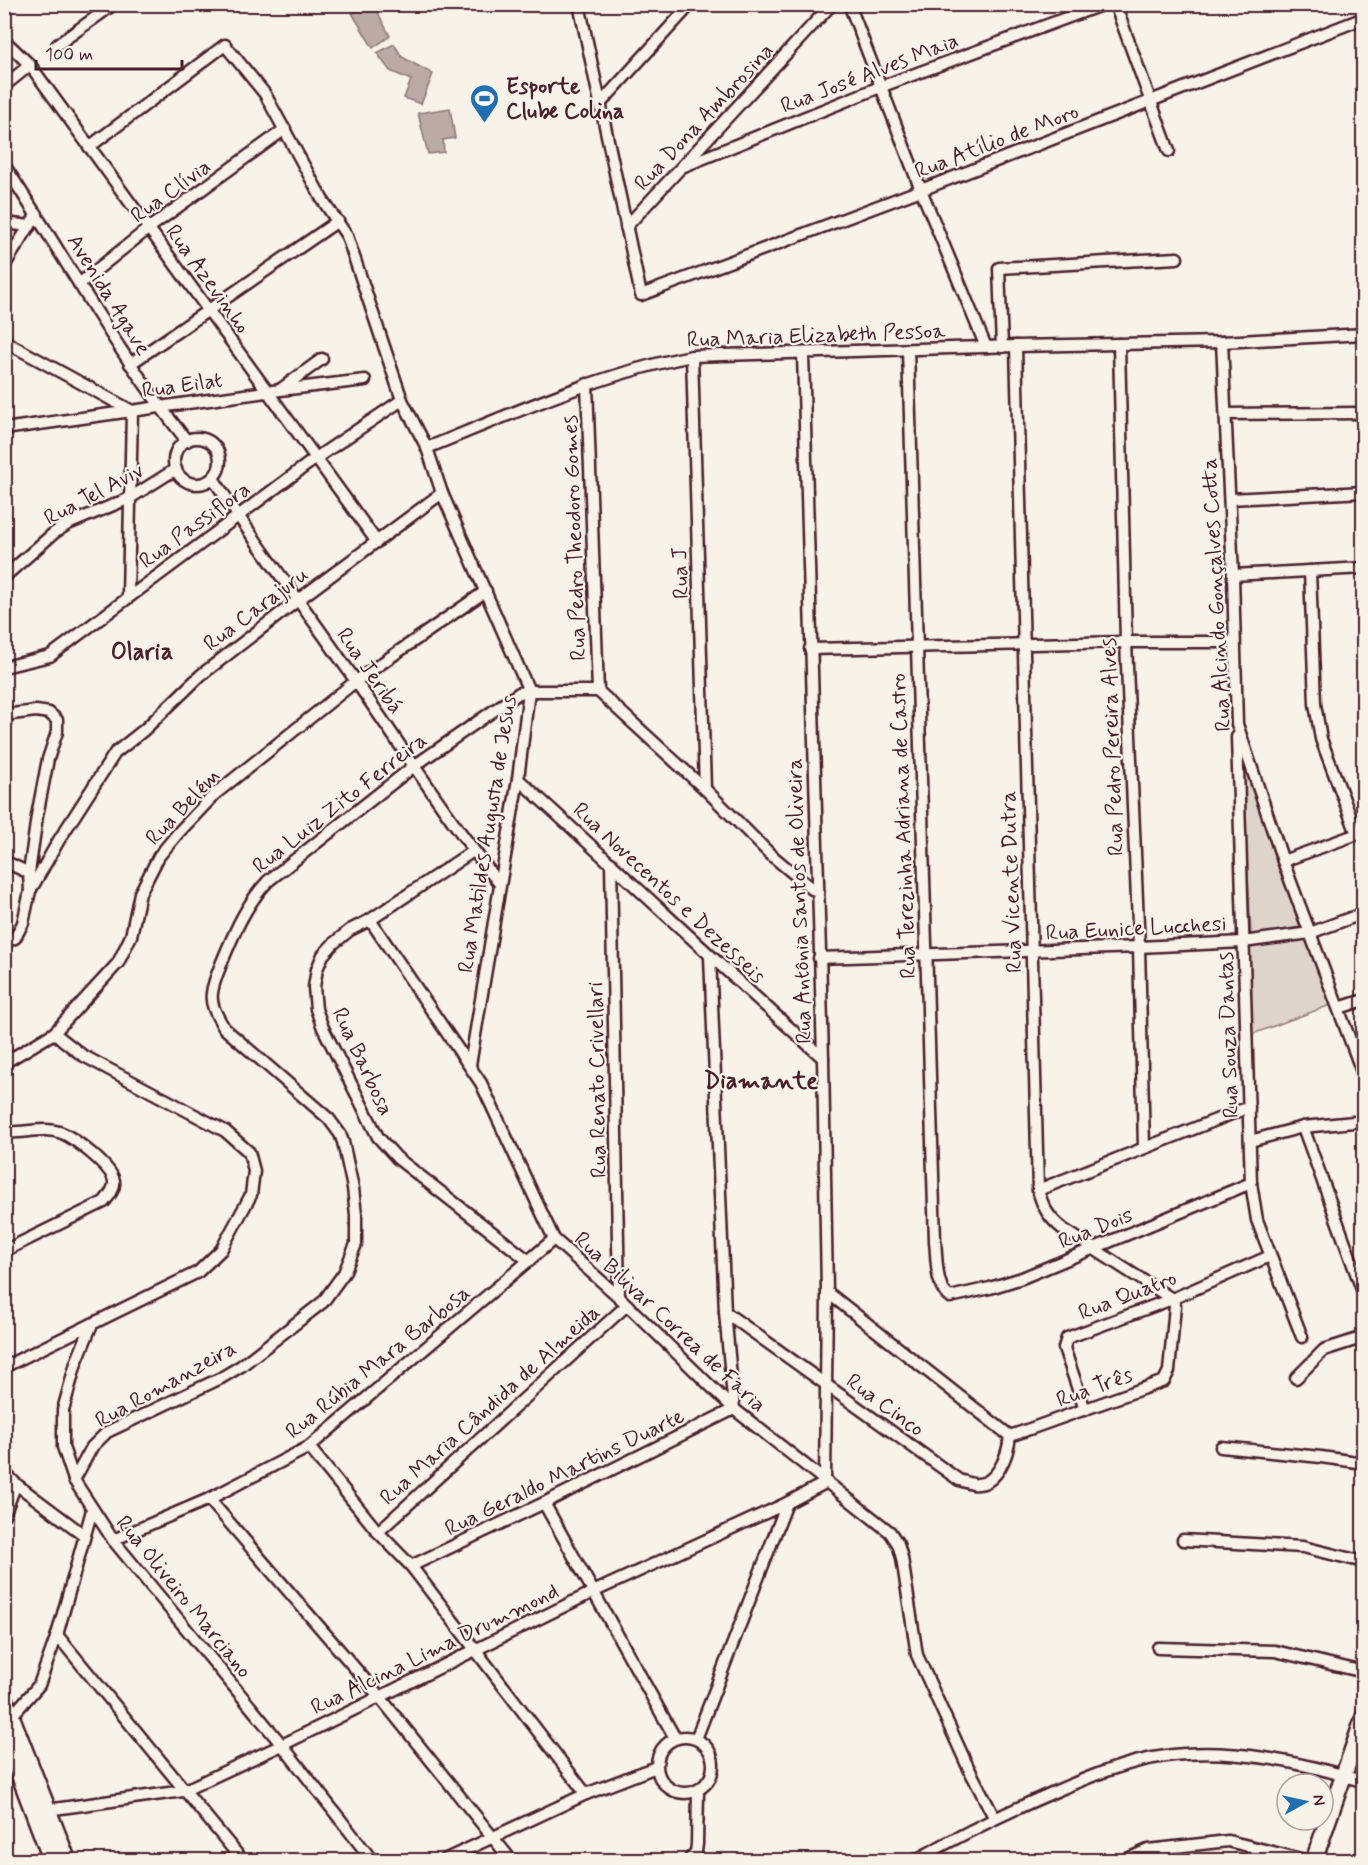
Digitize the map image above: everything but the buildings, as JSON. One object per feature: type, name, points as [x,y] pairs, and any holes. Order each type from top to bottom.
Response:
[{"type":"main road","points":[[4,1700],[8,1721],[48,1810],[67,1860]]},
{"type":"main road","points":[[1314,1860],[1364,1717]]},
{"type":"main road","points":[[4,1733],[52,1860]]},
{"type":"street","points":[[57,45],[114,4]]},
{"type":"street","points":[[579,4],[626,227]]},
{"type":"street","points":[[600,104],[691,4]]},
{"type":"street","name":"Rua Dona Ambrosina","points":[[626,227],[832,4]]},
{"type":"street","points":[[849,4],[921,190],[986,347]]},
{"type":"street","name":"Rua José Alves Maia","points":[[684,166],[880,87],[1104,4]]},
{"type":"street","points":[[1115,4],[1169,151]]},
{"type":"street","name":"Rua Atílio de Moro","points":[[626,227],[641,295],[921,190],[1364,18]]},
{"type":"street","name":"Rua Azevinho","points":[[4,40],[30,65],[208,311],[274,391],[316,458],[377,542]]},
{"type":"street","name":"Rua Matildes Augusta de Jesus","points":[[89,147],[225,45],[265,94],[317,190],[347,236],[402,400],[426,448],[442,493],[529,691],[518,779],[470,1065]]},
{"type":"street","points":[[4,86],[30,65]]},
{"type":"street","name":"Rua Clívia","points":[[79,284],[148,228],[285,129]]},
{"type":"street","name":"Avenida Agave","points":[[4,165],[130,364],[187,441]]},
{"type":"street","points":[[4,266],[37,214]]},
{"type":"street","points":[[130,364],[338,220]]},
{"type":"street","points":[[4,223],[30,226]]},
{"type":"street","points":[[1002,346],[999,268],[1177,258]]},
{"type":"street","name":"Rua Maria Elizabeth Pessoa","points":[[426,448],[587,384],[649,364],[692,356],[1002,346],[1222,342],[1364,334]]},
{"type":"street","points":[[4,341],[132,411],[128,596]]},
{"type":"street","name":"Rua Alcindo Gonçalves Cotta","points":[[1222,342],[1233,574],[1237,724],[1283,861],[1364,1077]]},
{"type":"street","name":"Rua Pedro Pereira Alves","points":[[1119,344],[1126,642],[1139,947],[1144,1147]]},
{"type":"street","name":"Rua Vicente Dutra","points":[[1016,346],[1038,1190]]},
{"type":"street","name":"Rua Terezinha Adriana de Castro","points":[[908,350],[935,1241],[943,1291],[950,1297]]},
{"type":"street","name":"Rua Antônia Santos de Oliveira","points":[[803,354],[823,1058],[827,1292],[825,1483]]},
{"type":"street","name":"Rua J","points":[[692,356],[705,789]]},
{"type":"street","points":[[274,391],[322,359]]},
{"type":"street","name":"Rua Eilat","points":[[4,429],[365,380]]},
{"type":"street","name":"Rua Pedro Theodoro Gomes","points":[[587,384],[598,691]]},
{"type":"street","name":"Rua Passiflora","points":[[4,667],[50,656],[316,458],[402,400]]},
{"type":"street","points":[[1226,414],[1364,413]]},
{"type":"street","points":[[200,438],[218,451],[220,465],[213,478],[207,482],[192,484],[180,476],[176,469],[177,450],[187,441],[200,438]]},
{"type":"street","name":"Rua Tel Aviv","points":[[4,577],[54,533],[68,524],[130,498],[176,469]]},
{"type":"street","name":"Rua Jeribá","points":[[213,478],[473,851],[499,883]]},
{"type":"street","points":[[1230,499],[1364,492]]},
{"type":"street","name":"Rua Carajuru","points":[[30,891],[59,840],[115,753],[144,730],[201,675],[442,493]]},
{"type":"street","points":[[1233,574],[1364,568]]},
{"type":"street","points":[[1283,861],[1360,833],[1321,739],[1315,704],[1310,571]]},
{"type":"street","name":"Rua Belém","points":[[4,1063],[54,1033],[118,963],[131,936],[140,893],[159,856],[178,832],[215,794],[356,681],[486,591]]},
{"type":"street","points":[[810,649],[1234,642]]},
{"type":"street","points":[[529,691],[598,691],[705,789],[770,854],[812,889],[818,891]]},
{"type":"street","name":"Rua Luiz Zito Ferreira","points":[[343,1142],[329,1119],[224,1028],[215,1013],[212,993],[232,938],[250,902],[268,881],[414,766],[519,693],[529,691]]},
{"type":"street","points":[[4,715],[36,711],[49,713],[57,720],[57,732],[48,759],[37,816],[29,873],[30,891],[24,923],[15,938],[4,943]]},
{"type":"street","name":"Rua Souza Dantas","points":[[1237,724],[1251,1183],[1257,1220],[1302,1337]]},
{"type":"street","name":"Rua Novecentos e Dezesseis","points":[[518,779],[823,1058]]},
{"type":"street","name":"Rua Barbosa","points":[[473,851],[370,920],[350,930],[334,943],[320,962],[314,987],[316,1008],[323,1028],[378,1137],[397,1158],[529,1261]]},
{"type":"street","points":[[4,861],[29,873]]},
{"type":"street","name":"Rua Renato Crivellari","points":[[611,863],[623,1301]]},
{"type":"street","name":"Rua Eunice Lucchesi","points":[[819,958],[1244,942],[1310,933],[1364,913]]},
{"type":"street","name":"Rua Bilivar Correa de Faria","points":[[370,920],[470,1065],[554,1239],[623,1301],[734,1409],[890,1532],[898,1544],[918,1655],[947,1732],[994,1817]]},
{"type":"street","points":[[710,957],[725,1312],[734,1409]]},
{"type":"street","points":[[1339,1008],[1364,1000]]},
{"type":"street","points":[[4,1367],[198,1272],[221,1250],[251,1195],[254,1171],[249,1152],[225,1131],[82,1055],[54,1033]]},
{"type":"street","points":[[1172,1299],[1049,1218],[1041,1204],[1038,1190],[1248,1107]]},
{"type":"street","points":[[1250,1141],[1303,1126],[1364,1121]]},
{"type":"street","points":[[1303,1126],[1364,1295]]},
{"type":"street","points":[[4,1131],[44,1130],[61,1133],[80,1145],[106,1168],[114,1180],[112,1191],[104,1202],[4,1251]]},
{"type":"street","name":"Rua Romanzeira","points":[[74,1480],[92,1447],[107,1432],[241,1366],[323,1302],[344,1273],[356,1244],[353,1188],[343,1142]]},
{"type":"street","name":"Rua Dois","points":[[950,1297],[1022,1278],[1251,1183]]},
{"type":"street","name":"Rua Rúbia Mara Barbosa","points":[[113,1540],[209,1499],[309,1447],[554,1239]]},
{"type":"street","name":"Rua Quatro","points":[[1085,1410],[1064,1348],[1067,1338],[1172,1299],[1270,1256]]},
{"type":"street","points":[[827,1292],[1010,1436]]},
{"type":"street","name":"Rua Três","points":[[1010,1436],[1164,1381],[1169,1371],[1175,1306],[1172,1299]]},
{"type":"street","name":"Rua Maria Cândida de Almeida","points":[[378,1532],[623,1301]]},
{"type":"street","name":"Rua Cinco","points":[[725,1312],[959,1480],[975,1484],[991,1479],[1004,1462],[1009,1449],[1010,1436]]},
{"type":"street","name":"Rua Oliveiro Marciano","points":[[92,1324],[76,1364],[63,1410],[63,1447],[74,1480],[113,1540],[282,1745],[372,1860]]},
{"type":"street","points":[[1296,1378],[1324,1350],[1364,1337]]},
{"type":"street","name":"Rua Geraldo Martins Duarte","points":[[411,1566],[734,1409]]},
{"type":"street","points":[[309,1447],[378,1532],[411,1566],[585,1794]]},
{"type":"street","points":[[1221,1447],[1364,1463]]},
{"type":"street","points":[[4,1472],[16,1484],[84,1535]]},
{"type":"street","name":"Rua Alcina Lima Drummond","points":[[48,1810],[183,1791],[282,1745],[593,1592],[787,1503],[825,1483]]},
{"type":"street","points":[[4,1515],[16,1484]]},
{"type":"street","points":[[209,1499],[379,1696],[511,1860]]},
{"type":"street","points":[[544,1503],[675,1738]]},
{"type":"street","points":[[696,1739],[787,1503]]},
{"type":"street","points":[[8,1721],[39,1685],[57,1635],[92,1510]]},
{"type":"street","points":[[1183,1540],[1303,1547],[1364,1562]]},
{"type":"street","points":[[57,1635],[242,1860]]},
{"type":"street","points":[[1158,1648],[1275,1651],[1364,1672]]},
{"type":"street","points":[[675,1738],[696,1739],[709,1751],[713,1760],[710,1778],[698,1791],[689,1794],[670,1790],[658,1776],[656,1767],[661,1749],[675,1738]]},
{"type":"street","points":[[916,1860],[994,1817],[1108,1769],[1165,1756],[1210,1753],[1248,1755],[1343,1775],[1364,1782]]},
{"type":"street","points":[[444,1860],[585,1794],[656,1767]]},
{"type":"street","points":[[689,1860],[696,1852],[698,1791]]},
{"type":"street","points":[[1125,1860],[1148,1850],[1228,1841],[1305,1860]]},
{"type":"shaded area","points":[[371,4],[374,5],[390,36],[373,48],[352,13]]},
{"type":"shaded area","points":[[394,44],[402,57],[433,74],[421,104],[404,98],[411,80],[390,71],[377,53]]},
{"type":"shaded area","points":[[450,108],[455,138],[443,140],[444,152],[428,154],[418,113]]},
{"type":"shaded area","points":[[1242,758],[1300,927],[1251,935]]},
{"type":"shaded area","points":[[1307,937],[1333,1004],[1250,1035],[1247,946]]},
{"type":"place","name":"Esporte Clube Colina","points":[[485,124]]},
{"type":"district","name":"Olaria","points":[[142,651]]},
{"type":"district","name":"Diamante","points":[[761,1080]]}]
